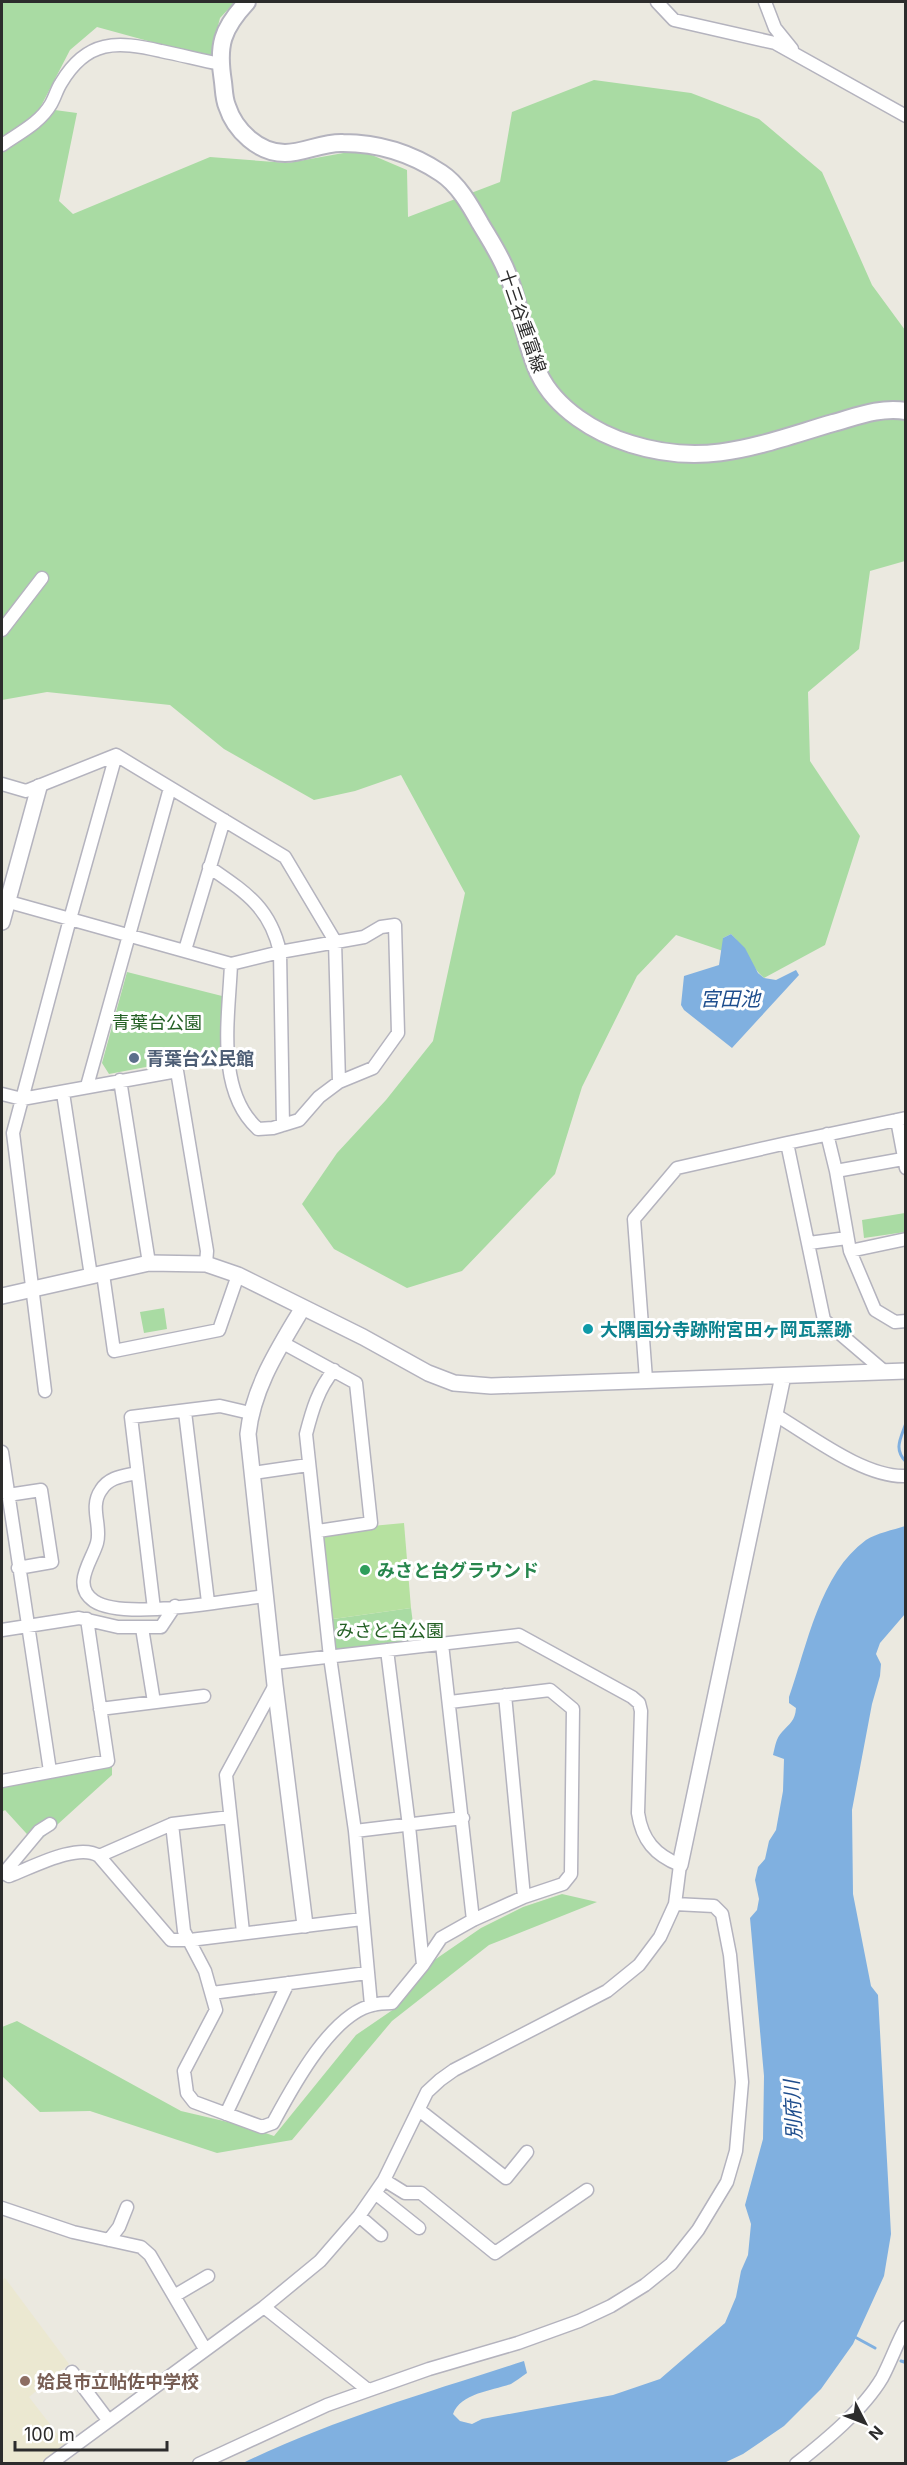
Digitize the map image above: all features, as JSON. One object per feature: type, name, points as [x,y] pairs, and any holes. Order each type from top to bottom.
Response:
[{"type":"main road","name":"十三谷重富線","points":[[247,2],[228,22],[221,45],[220,64],[227,107],[242,133],[266,150],[286,153],[340,142],[372,145],[403,153],[443,174],[461,193],[497,250],[509,275],[538,373],[549,392],[565,408],[607,436],[632,445],[659,450],[717,454],[761,446],[872,411],[906,411]]},
{"type":"street","points":[[657,2],[674,20],[775,43],[906,116]]},
{"type":"street","points":[[765,2],[775,28],[796,55]]},
{"type":"street","points":[[2,145],[41,118],[51,105],[61,83],[76,63],[96,49],[113,44],[131,44],[220,64]]},
{"type":"street","points":[[2,630],[42,578]]},
{"type":"street","points":[[2,784],[26,791],[116,755]]},
{"type":"street","points":[[116,755],[285,857],[335,942],[339,1082]]},
{"type":"street","points":[[45,1390],[13,1134],[116,755]]},
{"type":"street","points":[[2,922],[4,901],[39,787]]},
{"type":"street","points":[[87,1086],[170,788]]},
{"type":"street","points":[[185,950],[224,820]]},
{"type":"street","points":[[209,867],[256,902],[270,921],[280,952],[282,1125]]},
{"type":"street","points":[[4,901],[231,964],[280,952],[364,937],[381,927],[395,925],[398,1033],[373,1068],[339,1082],[319,1097],[299,1120],[273,1128],[258,1129],[249,1120],[230,1074],[228,1048],[231,964]]},
{"type":"street","points":[[2,1094],[22,1099],[177,1071],[207,1251],[206,1264]]},
{"type":"street","points":[[120,1080],[149,1263]]},
{"type":"street","points":[[63,1093],[97,1275],[114,1351],[219,1330],[238,1275]]},
{"type":"street","points":[[646,1379],[634,1219],[677,1168],[902,1119],[904,1164],[836,1171]]},
{"type":"street","points":[[827,1134],[850,1251],[875,1310],[895,1322],[906,1321]]},
{"type":"street","points":[[787,1143],[824,1320],[885,1371]]},
{"type":"street","points":[[809,1243],[847,1238]]},
{"type":"street","points":[[850,1251],[906,1239]]},
{"type":"street","points":[[2,1296],[149,1263],[206,1264],[238,1275],[363,1337],[429,1373],[454,1383],[490,1386],[906,1371]]},
{"type":"street","points":[[303,1309],[258,1389],[250,1413],[248,1434],[275,1685],[305,1925]]},
{"type":"street","points":[[283,1342],[356,1383],[371,1523],[318,1531]]},
{"type":"street","points":[[334,1370],[326,1380],[310,1417],[306,1434],[330,1657],[355,1831],[371,2005]]},
{"type":"street","points":[[50,2463],[264,2307],[320,2261],[359,2216],[384,2180],[427,2092],[454,2070],[607,1991],[625,1978],[651,1950],[675,1904],[680,1865],[783,1376]]},
{"type":"street","points":[[154,1609],[136,1473],[132,1417],[220,1406],[250,1413]]},
{"type":"street","points":[[185,1412],[208,1602]]},
{"type":"street","points":[[774,1414],[864,1467],[892,1477],[906,1476]]},
{"type":"street","points":[[2,1452],[50,1771]]},
{"type":"street","points":[[253,1473],[308,1465]]},
{"type":"street","points":[[136,1473],[105,1483],[95,1503],[98,1542],[85,1567],[83,1580],[86,1593],[94,1601],[107,1607],[123,1610],[154,1609],[266,1596]]},
{"type":"street","points":[[8,1495],[41,1490],[52,1562],[18,1569]]},
{"type":"street","points":[[2,1630],[79,1618],[118,1627],[161,1628],[175,1606]]},
{"type":"street","points":[[2,1780],[108,1761],[87,1619]]},
{"type":"street","points":[[142,1628],[154,1702]]},
{"type":"street","points":[[274,1663],[519,1635],[639,1702],[641,1711],[638,1813],[641,1830],[648,1844],[663,1858],[680,1865]]},
{"type":"street","points":[[442,1644],[473,1920]]},
{"type":"street","points":[[387,1650],[410,1826],[423,1965]]},
{"type":"street","points":[[243,1932],[226,1775],[275,1685]]},
{"type":"street","points":[[172,1824],[184,1931],[205,1971],[216,2010],[184,2071],[187,2093],[194,2102],[262,2127],[273,2124],[304,2067],[341,2023],[371,2005],[392,2003],[423,1965],[441,1938],[473,1920],[524,1897],[562,1884],[571,1874],[573,1709],[550,1690],[450,1702]]},
{"type":"street","points":[[505,1695],[524,1897]]},
{"type":"street","points":[[100,1709],[204,1696]]},
{"type":"street","points":[[99,1856],[172,1824],[230,1817]]},
{"type":"street","points":[[355,1831],[463,1818]]},
{"type":"street","points":[[50,1824],[39,1831],[3,1874],[9,1876],[69,1852],[93,1852],[99,1856],[171,1940],[190,1940],[362,1919]]},
{"type":"street","points":[[199,2463],[327,2405],[429,2369],[518,2343],[579,2321],[611,2306],[645,2285],[671,2264],[698,2230],[727,2182],[736,2151],[742,2082],[730,1955],[722,1914],[714,1906],[675,1904]]},
{"type":"street","points":[[212,1993],[367,1972]]},
{"type":"street","points":[[226,2114],[288,1983]]},
{"type":"street","points":[[419,2110],[506,2178],[527,2152]]},
{"type":"street","points":[[384,2180],[405,2193],[421,2193],[495,2253],[587,2190]]},
{"type":"street","points":[[375,2193],[419,2228]]},
{"type":"street","points":[[109,2240],[119,2227],[127,2207]]},
{"type":"street","points":[[2,2208],[73,2232],[141,2247],[150,2255],[205,2349]]},
{"type":"street","points":[[359,2216],[381,2235]]},
{"type":"street","points":[[174,2296],[208,2276]]},
{"type":"street","points":[[264,2307],[368,2390]]},
{"type":"street","points":[[796,2463],[855,2412],[881,2379],[906,2327]]},
{"type":"street","points":[[72,2372],[108,2420]]},
{"type":"shaded area","name":"姶良市立帖佐中学校","points":[[5,2278],[69,2364],[29,2397],[69,2449],[50,2463],[2,2464],[2,2280]]},
{"type":"green space","points":[[2,2],[235,2],[220,18],[210,58],[97,27],[70,50],[40,108],[77,113],[59,201],[73,214],[210,157],[288,163],[360,150],[407,170],[408,217],[500,182],[512,112],[594,80],[691,93],[759,119],[822,172],[872,285],[905,330],[905,561],[870,571],[859,649],[808,692],[810,761],[860,836],[825,945],[764,978],[731,934],[723,938],[723,951],[676,935],[637,976],[582,1087],[555,1174],[462,1271],[407,1288],[334,1249],[302,1204],[337,1153],[386,1100],[433,1041],[465,893],[401,775],[355,791],[314,800],[224,749],[170,705],[47,692],[2,700]]},
{"type":"green space","name":"青葉台公園","points":[[127,972],[226,997],[225,1052],[109,1074],[102,1063]]},
{"type":"green space","points":[[905,1213],[905,1232],[864,1238],[862,1220]]},
{"type":"green space","points":[[164,1308],[167,1329],[144,1333],[140,1312]]},
{"type":"green space","name":"みさと台グラウンド","points":[[404,1523],[411,1608],[326,1620],[318,1531]]},
{"type":"green space","name":"みさと台公園","points":[[411,1608],[416,1647],[330,1657],[326,1620]]},
{"type":"green space","points":[[112,1766],[112,1775],[36,1844],[5,1810],[2,1812],[2,1782]]},
{"type":"green space","points":[[562,1894],[597,1902],[489,1945],[392,2021],[292,2140],[217,2153],[90,2111],[40,2112],[2,2076],[2,2027],[17,2021],[181,2111],[245,2126],[274,2136],[356,2035],[394,2009],[430,1963],[481,1928],[523,1907]]},
{"type":"water","name":"宮田池","points":[[731,934],[745,948],[758,973],[764,978],[776,980],[796,970],[799,975],[732,1048],[684,1010],[681,1005],[684,976],[719,965],[723,938]]},
{"type":"water","name":"別府川","points":[[905,1526],[905,1614],[880,1643],[876,1654],[881,1664],[880,1676],[872,1704],[852,1810],[853,1894],[871,1986],[878,1995],[891,2234],[884,2276],[853,2344],[821,2389],[784,2426],[743,2454],[724,2463],[243,2463],[346,2420],[524,2361],[527,2373],[511,2384],[470,2397],[457,2407],[453,2414],[460,2421],[472,2424],[482,2419],[613,2395],[660,2379],[725,2323],[736,2297],[741,2271],[748,2255],[751,2224],[745,2205],[763,2139],[764,2076],[750,1918],[757,1910],[759,1899],[755,1880],[758,1867],[765,1859],[769,1841],[776,1830],[783,1791],[784,1759],[773,1755],[778,1737],[795,1716],[796,1708],[789,1703],[789,1697],[817,1612],[837,1571],[850,1554],[866,1540]]},
{"type":"waterway","points":[[906,1423],[899,1448],[906,1462]]},
{"type":"waterway","points":[[853,2336],[875,2348]]},
{"type":"waterway","points":[[901,2361],[904,2362],[906,2359]]},
{"type":"place","name":"青葉台公民館","points":[[134,1058]]},
{"type":"place","name":"大隅国分寺跡附宮田ヶ岡瓦窯跡","points":[[588,1329]]},
{"type":"place","name":"みさと台グラウンド","points":[[365,1570]]},
{"type":"place","name":"姶良市立帖佐中学校","points":[[25,2381]]}]
